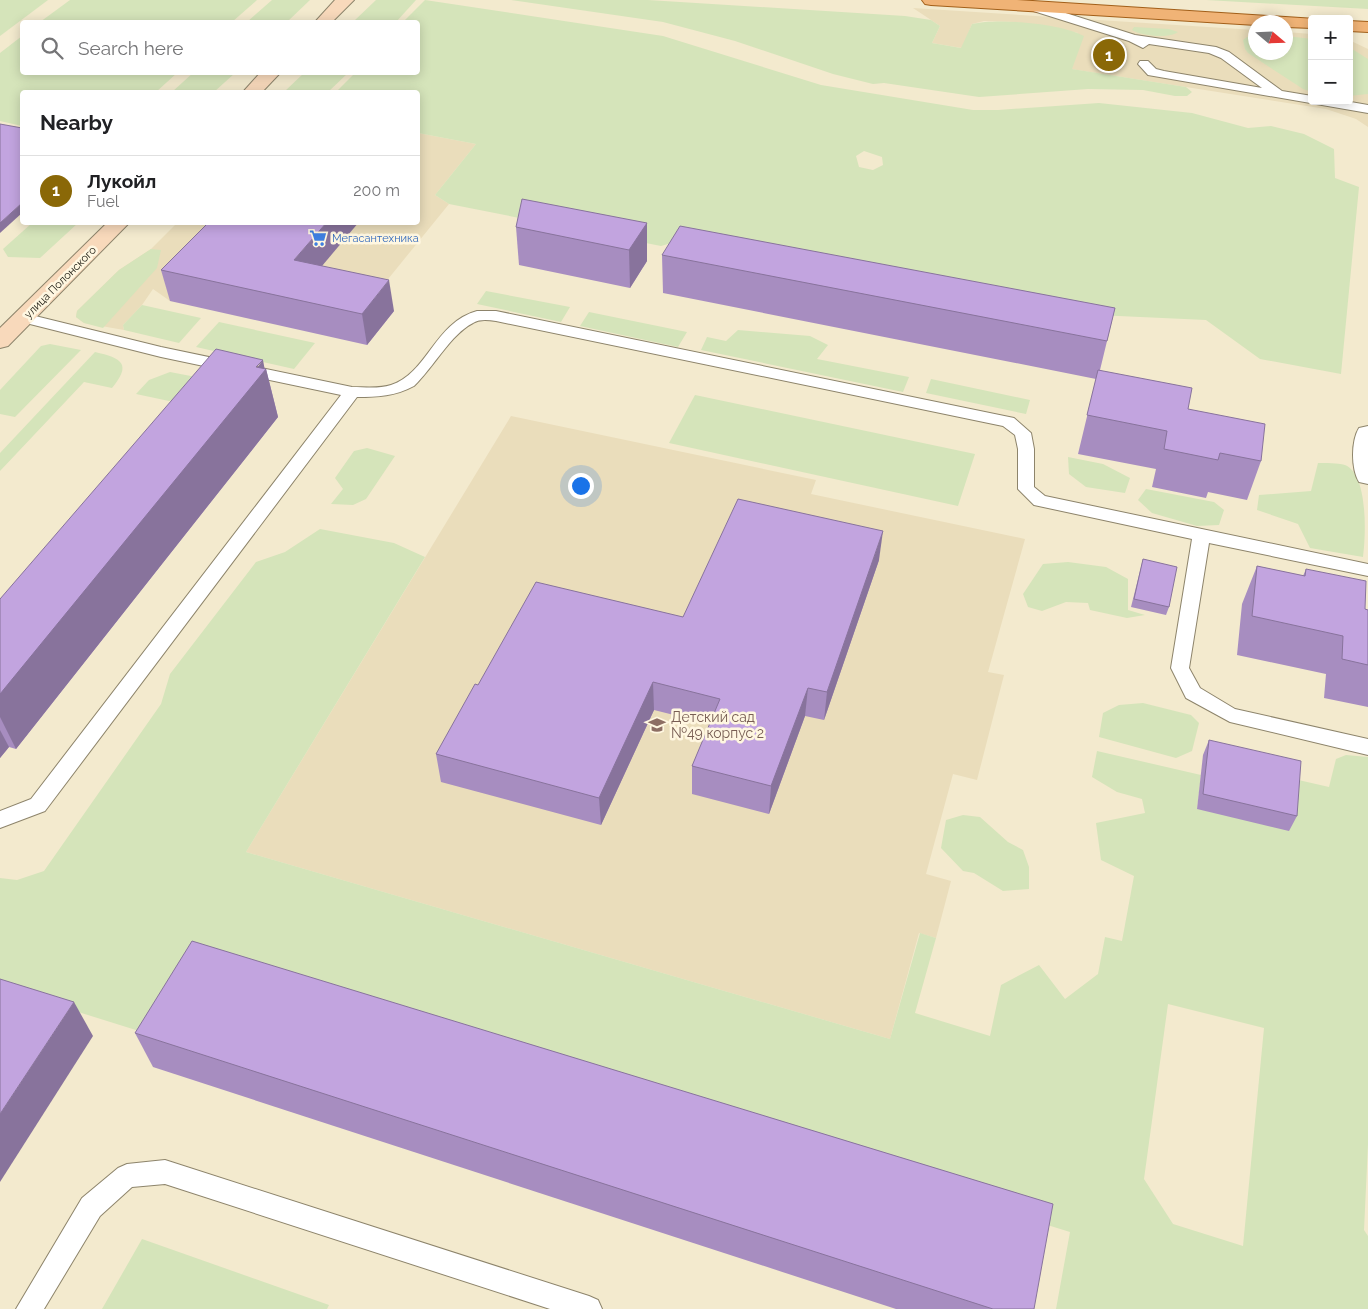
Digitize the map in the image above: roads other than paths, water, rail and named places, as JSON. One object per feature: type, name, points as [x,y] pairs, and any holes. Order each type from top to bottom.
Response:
[{"type":"main road","points":[[325,20],[345,0]]},
{"type":"main road","points":[[931,0],[1031,6],[1055,4],[1308,23]]},
{"type":"main road","points":[[1353,26],[1368,27]]},
{"type":"main road","points":[[254,90],[269,75]]},
{"type":"main road","name":"улица Полонского","points":[[0,341],[117,225]]},
{"type":"street","points":[[1368,434],[1366,469],[1368,476]]},
{"type":"lane","points":[[1031,6],[1139,42],[1212,50],[1225,55],[1279,94]]},
{"type":"lane","points":[[1144,64],[1152,72],[1183,74],[1308,99]]},
{"type":"lane","points":[[1344,105],[1368,109]]},
{"type":"lane","points":[[23,318],[161,352],[352,392],[375,392],[400,387],[419,372],[461,323],[476,316],[496,316],[1008,422],[1023,433],[1026,449],[1026,489],[1040,501],[1368,570]]},
{"type":"lane","points":[[0,820],[38,805],[352,392]]},
{"type":"lane","points":[[1202,536],[1180,668],[1193,693],[1230,715],[1368,747]]},
{"type":"lane","points":[[29,1309],[91,1207],[127,1176],[165,1172],[589,1309]]},
{"type":"place","name":"Лукойл","points":[[1109,55]]},
{"type":"place","name":"Мегасантехника","points":[[318,238]]},
{"type":"place","name":"Детский сад №49 корпус 2","points":[[657,725]]}]
